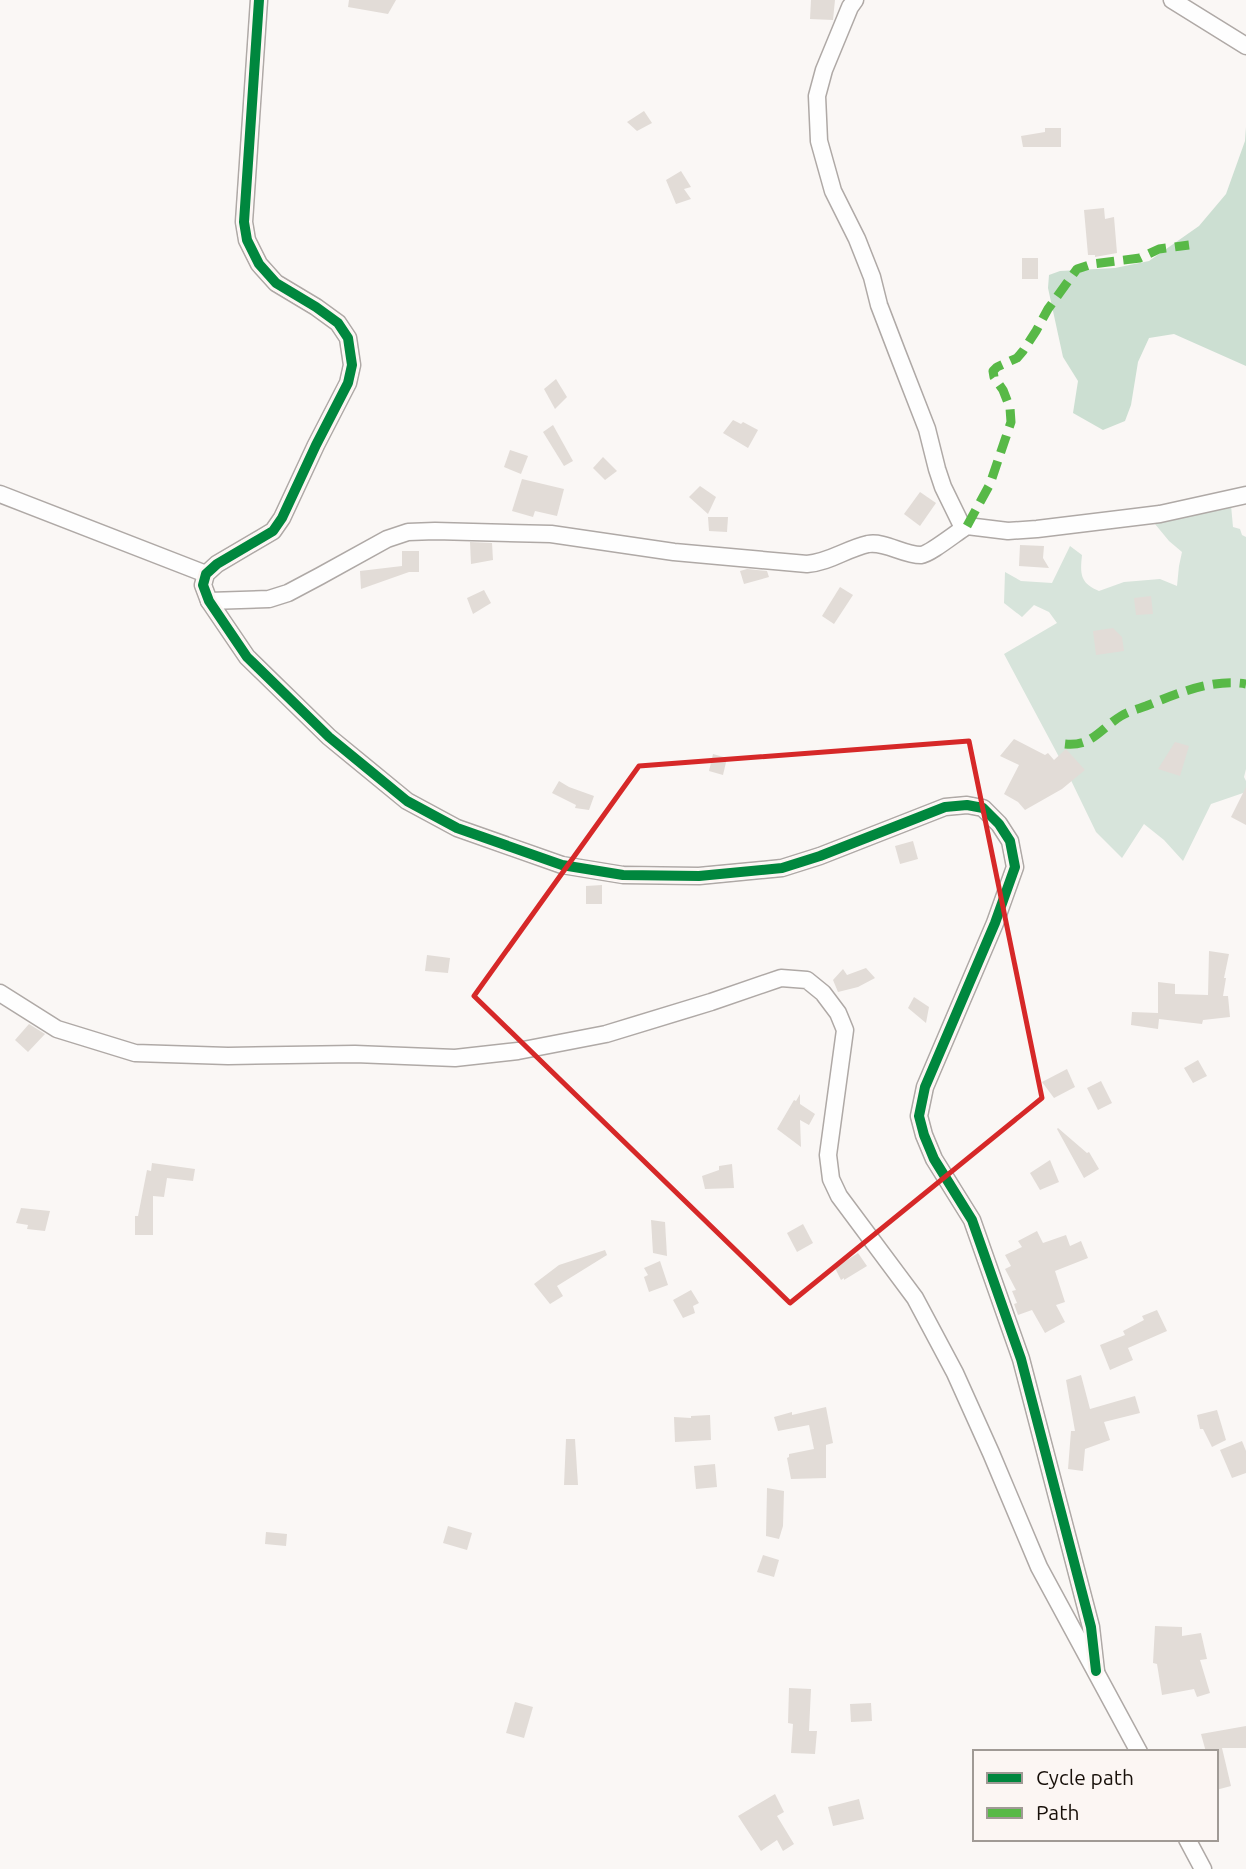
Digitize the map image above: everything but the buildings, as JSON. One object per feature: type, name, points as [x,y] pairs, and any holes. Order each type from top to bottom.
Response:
[{"type":"street","points":[[259,0],[244,222],[247,240],[259,264],[276,283],[338,323],[348,338],[352,365],[348,383],[282,518],[273,531],[217,564],[206,574],[203,585],[209,601],[247,657],[329,737],[407,802],[457,828],[562,865],[623,875],[699,876],[782,868],[945,807],[967,805],[984,808],[999,824],[1010,841],[1015,867],[995,923],[925,1087],[919,1116],[934,1159],[972,1220],[1021,1359],[1091,1627],[1096,1671]]},
{"type":"street","points":[[855,0],[824,70],[817,96],[819,141],[833,191],[857,239],[872,277],[879,305],[928,429],[943,487],[963,528]]},
{"type":"street","points":[[1172,0],[1246,46]]},
{"type":"street","points":[[0,494],[206,574]]},
{"type":"street","points":[[209,601],[269,600],[288,593],[387,539],[408,532],[551,534],[674,552],[807,565],[821,563],[872,543],[922,555],[967,526],[1008,531],[1037,529],[1160,514],[1246,495]]},
{"type":"street","points":[[0,993],[57,1030],[135,1053],[228,1056],[355,1054],[455,1058],[518,1051],[606,1034],[781,978],[807,980],[823,993],[838,1013],[845,1030],[828,1155],[831,1179],[839,1196],[915,1298],[927,1320],[991,1452],[1039,1567],[1138,1750]]},
{"type":"street","points":[[1188,1841],[1203,1869]]},
{"type":"highlighted area","points":[[969,741],[1042,1098],[790,1303],[474,996],[639,766]]},
{"type":"shaded area","points":[[1231,505],[1233,527],[1240,529],[1246,537],[1246,792],[1211,804],[1183,861],[1164,840],[1144,824],[1122,858],[1096,832],[1004,654],[1057,623],[1049,612],[1034,605],[1022,617],[1004,603],[1005,572],[1021,581],[1052,583],[1070,546],[1082,555],[1081,573],[1085,581],[1099,591],[1124,582],[1160,579],[1177,586],[1182,552],[1155,524]]},
{"type":"green space","points":[[1246,127],[1246,366],[1174,334],[1149,338],[1138,362],[1131,405],[1125,421],[1103,430],[1073,413],[1078,381],[1063,357],[1048,288],[1049,275],[1060,271],[1115,268],[1149,261],[1199,226],[1226,194],[1245,141]]},
{"type":"marked path","points":[[967,526],[990,484],[1011,422],[1010,408],[993,371],[1017,358],[1023,351],[1048,309],[1077,269],[1092,264],[1140,258],[1159,249],[1189,245]]},
{"type":"marked path","points":[[1065,744],[1089,740],[1124,714],[1182,692],[1221,683],[1246,684]]},
{"type":"cycle path","points":[[259,0],[244,222],[247,240],[259,264],[276,283],[338,323],[348,338],[352,365],[348,383],[282,518],[273,531],[217,564],[206,574],[203,585],[209,601],[247,657],[329,737],[407,801],[457,828],[562,865],[623,875],[699,876],[782,868],[945,807],[967,805],[983,808],[999,824],[1010,841],[1015,867],[995,923],[925,1087],[919,1116],[934,1159],[972,1220],[1021,1359],[1091,1627],[1096,1671]]}]
